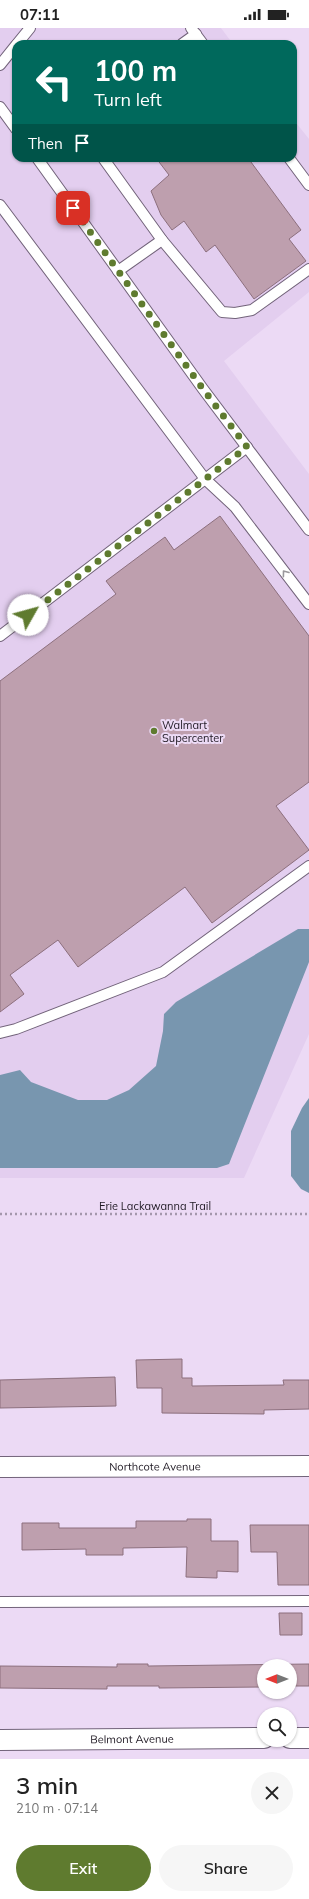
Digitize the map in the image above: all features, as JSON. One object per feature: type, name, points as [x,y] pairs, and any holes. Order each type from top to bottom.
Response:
[{"type":"street","name":"Northcote Avenue","points":[[0,1467],[309,1466]]},
{"type":"street","name":"Belmont Avenue","points":[[0,1740],[257,1738]]},
{"type":"street","points":[[297,1738],[309,1738]]},
{"type":"lane","points":[[21,40],[30,28]]},
{"type":"lane","points":[[186,40],[194,31],[200,40]]},
{"type":"lane","points":[[0,65],[12,51]]},
{"type":"lane","points":[[0,107],[12,124]]},
{"type":"lane","points":[[40,162],[118,271],[309,530]]},
{"type":"lane","points":[[107,162],[162,240],[222,312],[235,313],[252,310],[309,269]]},
{"type":"lane","points":[[292,162],[309,185]]},
{"type":"lane","points":[[0,205],[205,479],[235,507],[309,604]]},
{"type":"lane","points":[[118,271],[162,240]]},
{"type":"lane","points":[[0,636],[247,447]]},
{"type":"lane","points":[[0,1033],[16,1029],[163,972],[309,866]]},
{"type":"lane","points":[[0,1602],[309,1601]]},
{"type":"path","name":"Erie Lackawanna Trail","points":[[0,1214],[309,1214]]},
{"type":"shaded area","points":[[0,28],[221,28],[230,40],[12,40],[12,162],[297,162],[297,124],[309,139],[309,292],[224,361],[309,474],[309,1034],[244,1178],[0,1178]]},
{"type":"water","points":[[298,929],[309,929],[309,962],[229,1164],[217,1168],[0,1168],[0,1075],[20,1070],[31,1082],[78,1100],[107,1100],[129,1090],[156,1066],[163,1031],[164,1014],[176,1002]]},
{"type":"water","points":[[309,1098],[309,1193],[301,1189],[291,1176],[291,1131],[302,1108]]},
{"type":"building","points":[[159,162],[251,162],[301,230],[289,239],[306,261],[254,299],[215,245],[206,252],[184,221],[172,230],[161,215],[151,191],[169,175]]},
{"type":"building","name":"Walmart Supercenter","points":[[220,516],[309,636],[309,782],[276,806],[309,850],[212,923],[185,887],[78,967],[58,940],[10,975],[24,994],[0,1012],[0,681],[116,594],[106,581],[165,537],[174,550]]},
{"type":"building","points":[[182,1359],[182,1378],[192,1378],[192,1386],[284,1385],[283,1380],[309,1380],[309,1409],[264,1410],[264,1414],[162,1413],[162,1388],[137,1388],[136,1360]]},
{"type":"building","points":[[115,1377],[116,1406],[0,1408],[0,1380]]},
{"type":"building","points":[[187,1519],[211,1519],[211,1541],[238,1541],[238,1572],[217,1571],[217,1578],[186,1577],[187,1547],[123,1548],[123,1555],[86,1555],[86,1549],[22,1550],[22,1523],[59,1523],[59,1528],[136,1528],[136,1521],[187,1521]]},
{"type":"building","points":[[250,1525],[309,1525],[309,1585],[278,1585],[277,1552],[251,1552]]},
{"type":"building","points":[[279,1613],[302,1613],[302,1635],[280,1635]]},
{"type":"building","points":[[117,1664],[148,1664],[148,1666],[257,1665],[257,1687],[159,1688],[159,1686],[107,1686],[107,1689],[0,1688],[0,1666],[117,1667]]},
{"type":"building","points":[[297,1664],[309,1664],[309,1686],[297,1686]]},
{"type":"place","name":"Walmart Supercenter","points":[[154,731]]},
{"type":"route","points":[[28,615],[247,447],[203,389],[73,208]]}]
